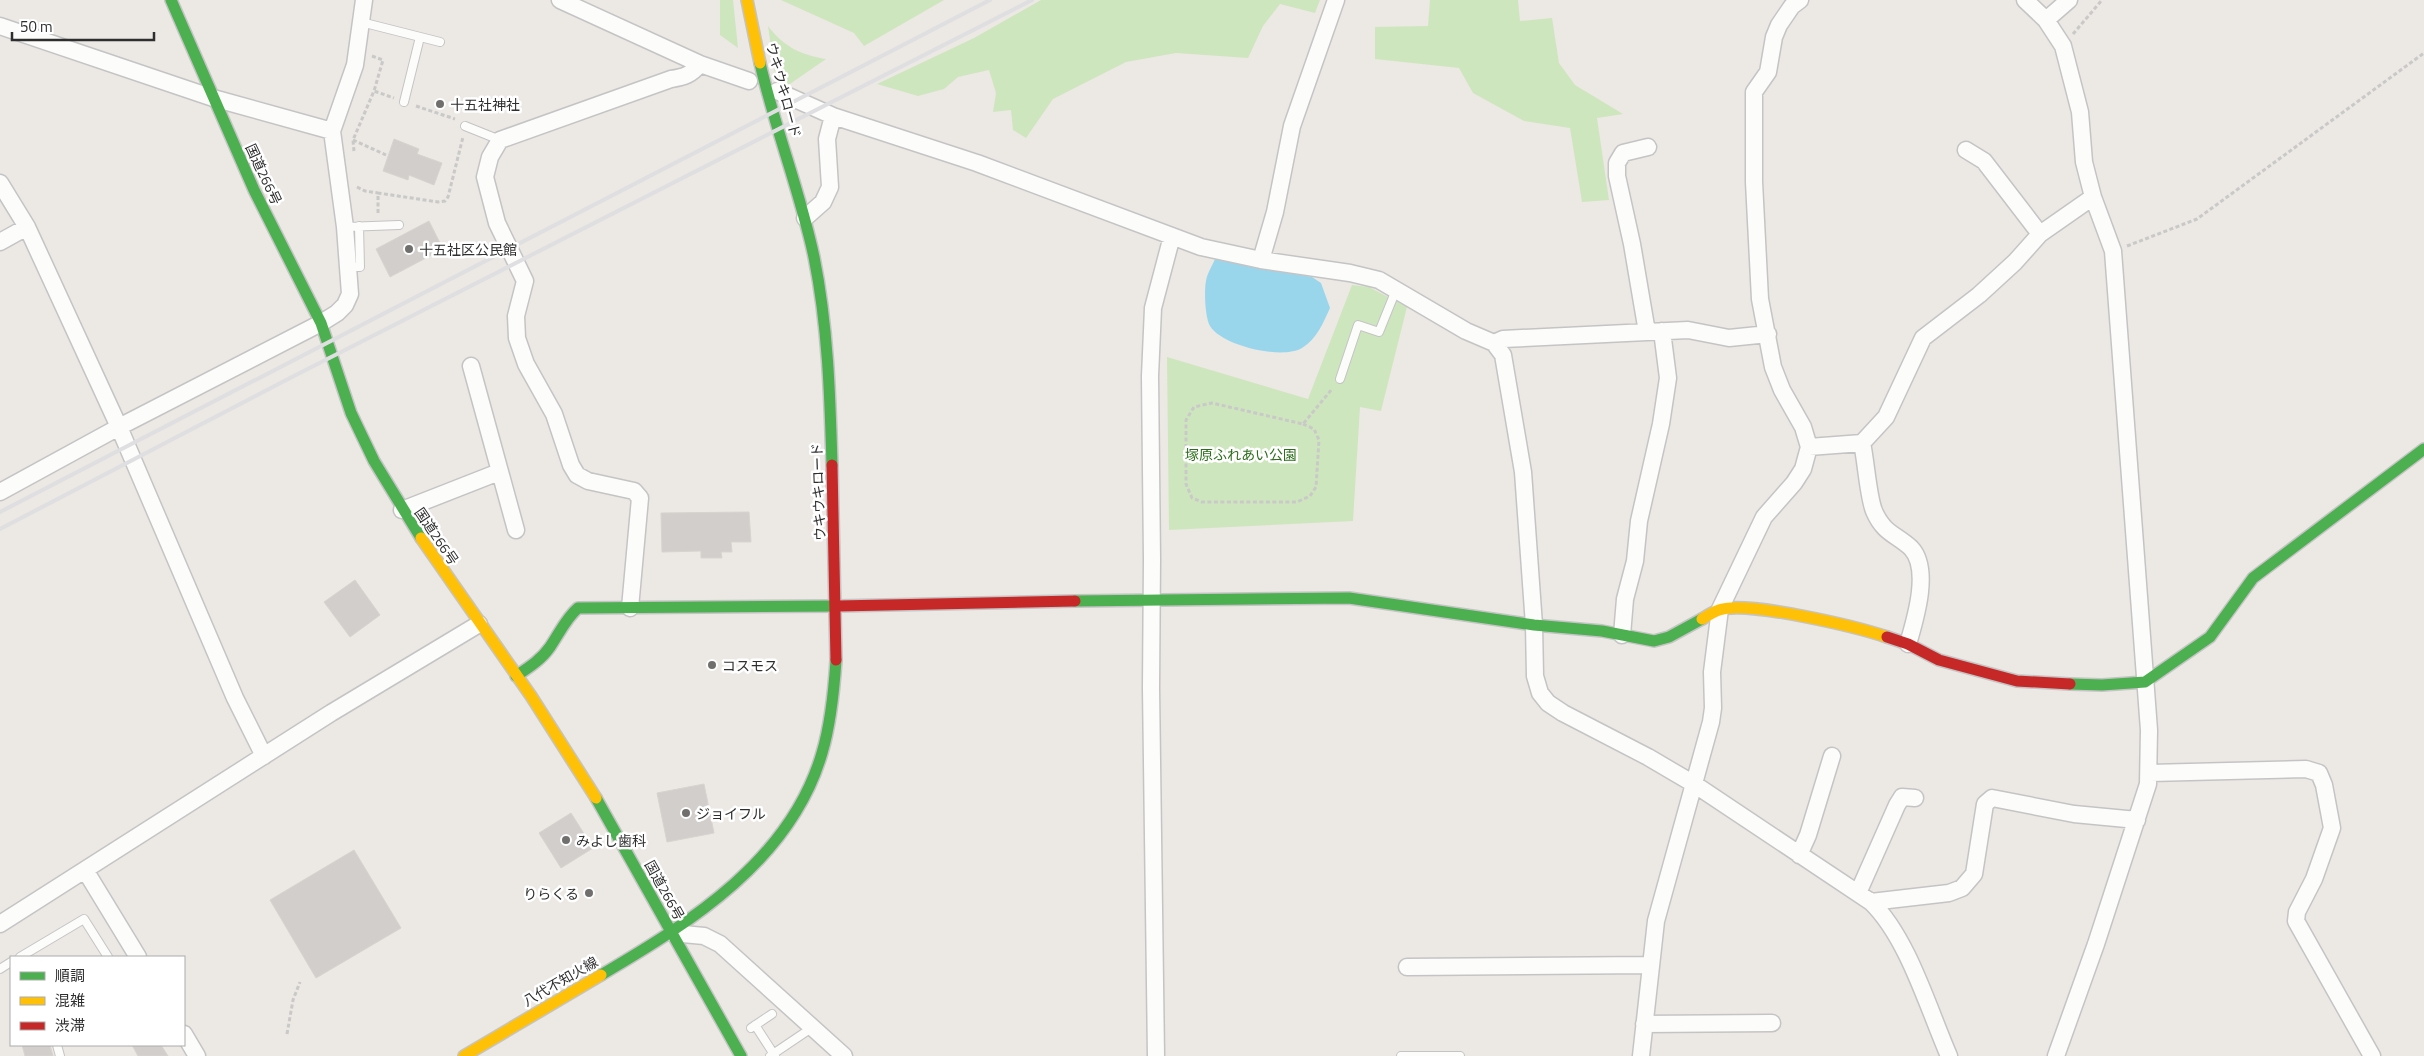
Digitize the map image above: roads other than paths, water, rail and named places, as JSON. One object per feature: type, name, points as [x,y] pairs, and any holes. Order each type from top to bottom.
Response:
[{"type":"main road","name":"国道266号","points":[[171,0],[254,190],[321,323],[351,413],[374,461],[402,510],[590,787],[741,1056]]},
{"type":"main road","name":"ウキウキロード","points":[[672,933],[729,889],[769,848],[792,816],[811,783],[826,742],[836,672],[836,606],[829,378],[819,286],[805,218],[761,66],[747,0]]},
{"type":"main road","points":[[516,676],[538,661],[549,649],[572,613],[578,608],[1349,598],[1654,641],[1670,637],[1720,609],[1752,608],[1798,615],[1879,634],[1908,644],[1938,660],[2017,681],[2102,685],[2145,682],[2210,637],[2253,578],[2424,449]]},
{"type":"main road","name":"八代不知火線","points":[[464,1056],[672,933]]},
{"type":"street","points":[[0,492],[119,427],[321,323],[337,313],[345,305],[350,294],[349,267],[352,227],[332,131],[355,65],[364,0]]},
{"type":"street","points":[[560,0],[700,64],[749,81]]},
{"type":"street","points":[[1261,260],[1275,212],[1292,126],[1336,0]]},
{"type":"street","points":[[1641,1056],[1660,903],[1694,784],[1713,708],[1712,672],[1720,609],[1764,517],[1794,483],[1803,469],[1809,447],[1803,427],[1782,390],[1773,367],[1760,299],[1757,266],[1754,92],[1768,72],[1774,37],[1779,25],[1792,6],[1800,0]]},
{"type":"street","points":[[2025,0],[2046,20],[2063,46],[2080,112],[2084,162],[2093,197],[2113,251],[2149,730],[2150,773],[2137,820],[2056,1056]]},
{"type":"street","points":[[2046,20],[2069,0]]},
{"type":"street","points":[[0,26],[213,98],[332,131]]},
{"type":"street","points":[[630,608],[640,498],[634,491],[588,481],[577,475],[571,464],[554,414],[526,364],[517,338],[516,316],[525,281],[497,223],[485,176],[490,157],[500,140],[671,79],[683,78],[692,73],[700,64]]},
{"type":"street","points":[[777,90],[833,116],[977,163],[1201,247],[1261,260],[1379,280],[1466,331],[1494,343],[1503,355],[1523,472],[1534,625],[1535,676],[1540,693],[1548,703],[1694,784],[1865,897],[1890,924],[1910,963],[1949,1056]]},
{"type":"street","points":[[805,218],[823,202],[830,187],[827,139],[833,116]]},
{"type":"street","points":[[1622,635],[1625,600],[1635,561],[1639,521],[1661,424],[1668,378],[1654,332],[1617,176],[1617,163],[1623,153],[1648,147]]},
{"type":"street","points":[[1966,150],[1984,161],[2040,234]]},
{"type":"street","points":[[0,183],[27,227],[119,427],[235,698],[264,756]]},
{"type":"street","points":[[1809,447],[1862,443],[1886,416],[1922,338],[1979,295],[2016,262],[2040,234],[2093,197]]},
{"type":"street","points":[[0,242],[27,227]]},
{"type":"street","points":[[1156,1056],[1151,688],[1150,376],[1153,308],[1172,236]]},
{"type":"street","points":[[1494,343],[1503,339],[1688,330],[1729,338],[1768,334]]},
{"type":"street","points":[[471,366],[516,530]]},
{"type":"street","points":[[1862,443],[1874,510],[1891,535],[1912,549],[1919,563],[1921,587],[1916,620],[1908,644]]},
{"type":"street","points":[[402,510],[500,472]]},
{"type":"street","points":[[0,924],[264,756],[479,624]]},
{"type":"street","points":[[1799,854],[1808,835],[1832,756]]},
{"type":"street","points":[[2150,773],[2306,769],[2319,773],[2324,785],[2332,828],[2314,878],[2297,912],[2296,922],[2372,1056]]},
{"type":"street","points":[[1865,897],[1897,806],[1902,797],[1915,798]]},
{"type":"street","points":[[1865,897],[1949,893],[1962,888],[1974,874],[1984,804],[1992,798],[2074,814],[2137,820]]},
{"type":"street","points":[[86,870],[137,956]]},
{"type":"street","points":[[672,933],[704,936],[720,944],[844,1056]]},
{"type":"street","points":[[1407,967],[1651,965]]},
{"type":"street","points":[[1644,1024],[1772,1023]]},
{"type":"street","points":[[185,1036],[197,1056]]},
{"type":"lane","points":[[361,22],[440,42]]},
{"type":"lane","points":[[404,102],[420,37]]},
{"type":"lane","points":[[465,126],[500,140]]},
{"type":"lane","points":[[352,227],[399,226]]},
{"type":"lane","points":[[1340,379],[1358,325],[1379,332],[1396,290]]},
{"type":"lane","points":[[22,956],[84,919],[107,956]]},
{"type":"lane","points":[[772,1014],[753,1026],[773,1055],[813,1027]]},
{"type":"lane","points":[[1401,1056],[1460,1056]]},
{"type":"water","points":[[1215,259],[1312,277],[1321,283],[1330,308],[1316,335],[1302,348],[1293,351],[1268,352],[1239,345],[1217,333],[1208,322],[1205,297],[1208,273]]},
{"type":"railway","points":[[0,512],[990,0]]},
{"type":"railway","points":[[0,529],[290,378],[1032,0]]},
{"type":"place","name":"十五社神社","points":[[440,104]]},
{"type":"place","name":"十五社区公民館","points":[[409,249]]},
{"type":"place","name":"コスモス","points":[[712,665]]},
{"type":"place","name":"ジョイフル","points":[[686,813]]},
{"type":"place","name":"みよし歯科","points":[[566,840]]},
{"type":"place","name":"りらくる","points":[[589,893]]},
{"type":"park label","name":"塚原ふれあい公園","points":[[1241,454]]}]
